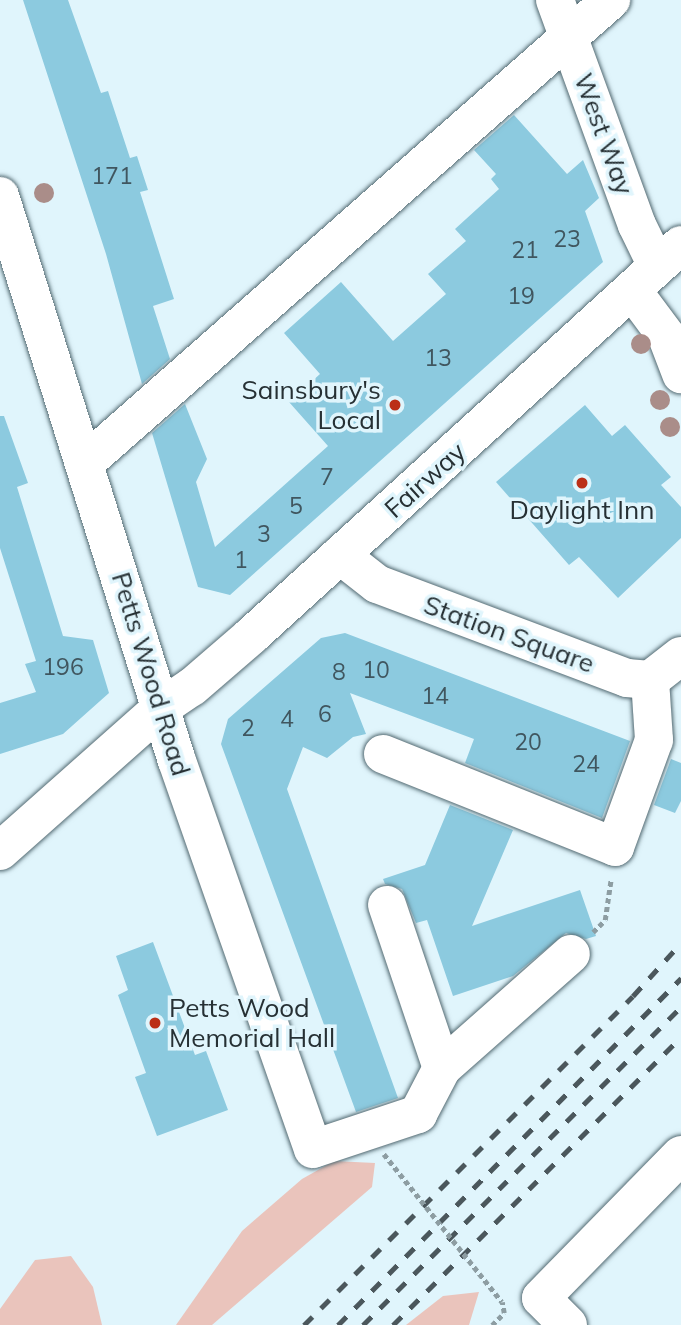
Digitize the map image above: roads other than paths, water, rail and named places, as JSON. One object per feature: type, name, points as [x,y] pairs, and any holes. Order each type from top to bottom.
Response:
[{"type":"street","points":[[85,463],[561,17],[611,0]]},
{"type":"street","name":"West Way","points":[[561,17],[637,225],[657,267]]},
{"type":"street","name":"Petts Wood Road","points":[[0,196],[177,761],[313,1149],[418,1114],[442,1068]]},
{"type":"street","points":[[657,267],[667,337],[681,374]]},
{"type":"street","name":"Fairway","points":[[0,851],[162,707],[192,687],[657,267]]},
{"type":"street","name":"Station Square","points":[[340,555],[377,584],[627,678],[650,680]]},
{"type":"street","points":[[383,754],[615,847],[654,740],[650,680],[681,656]]},
{"type":"street","points":[[387,905],[442,1068],[571,954]]},
{"type":"street","points":[[568,1325],[541,1298],[681,1156]]},
{"type":"railway","points":[[304,1325],[633,996],[681,943]]},
{"type":"railway","points":[[338,1325],[681,978]]},
{"type":"railway","points":[[363,1325],[681,1007]]},
{"type":"railway","points":[[393,1325],[681,1037]]},
{"type":"place","name":"Sainsbury's Local","points":[[395,405]]},
{"type":"place","name":"Daylight Inn","points":[[582,483]]},
{"type":"place","name":"Petts Wood Memorial Hall","points":[[155,1023]]}]
